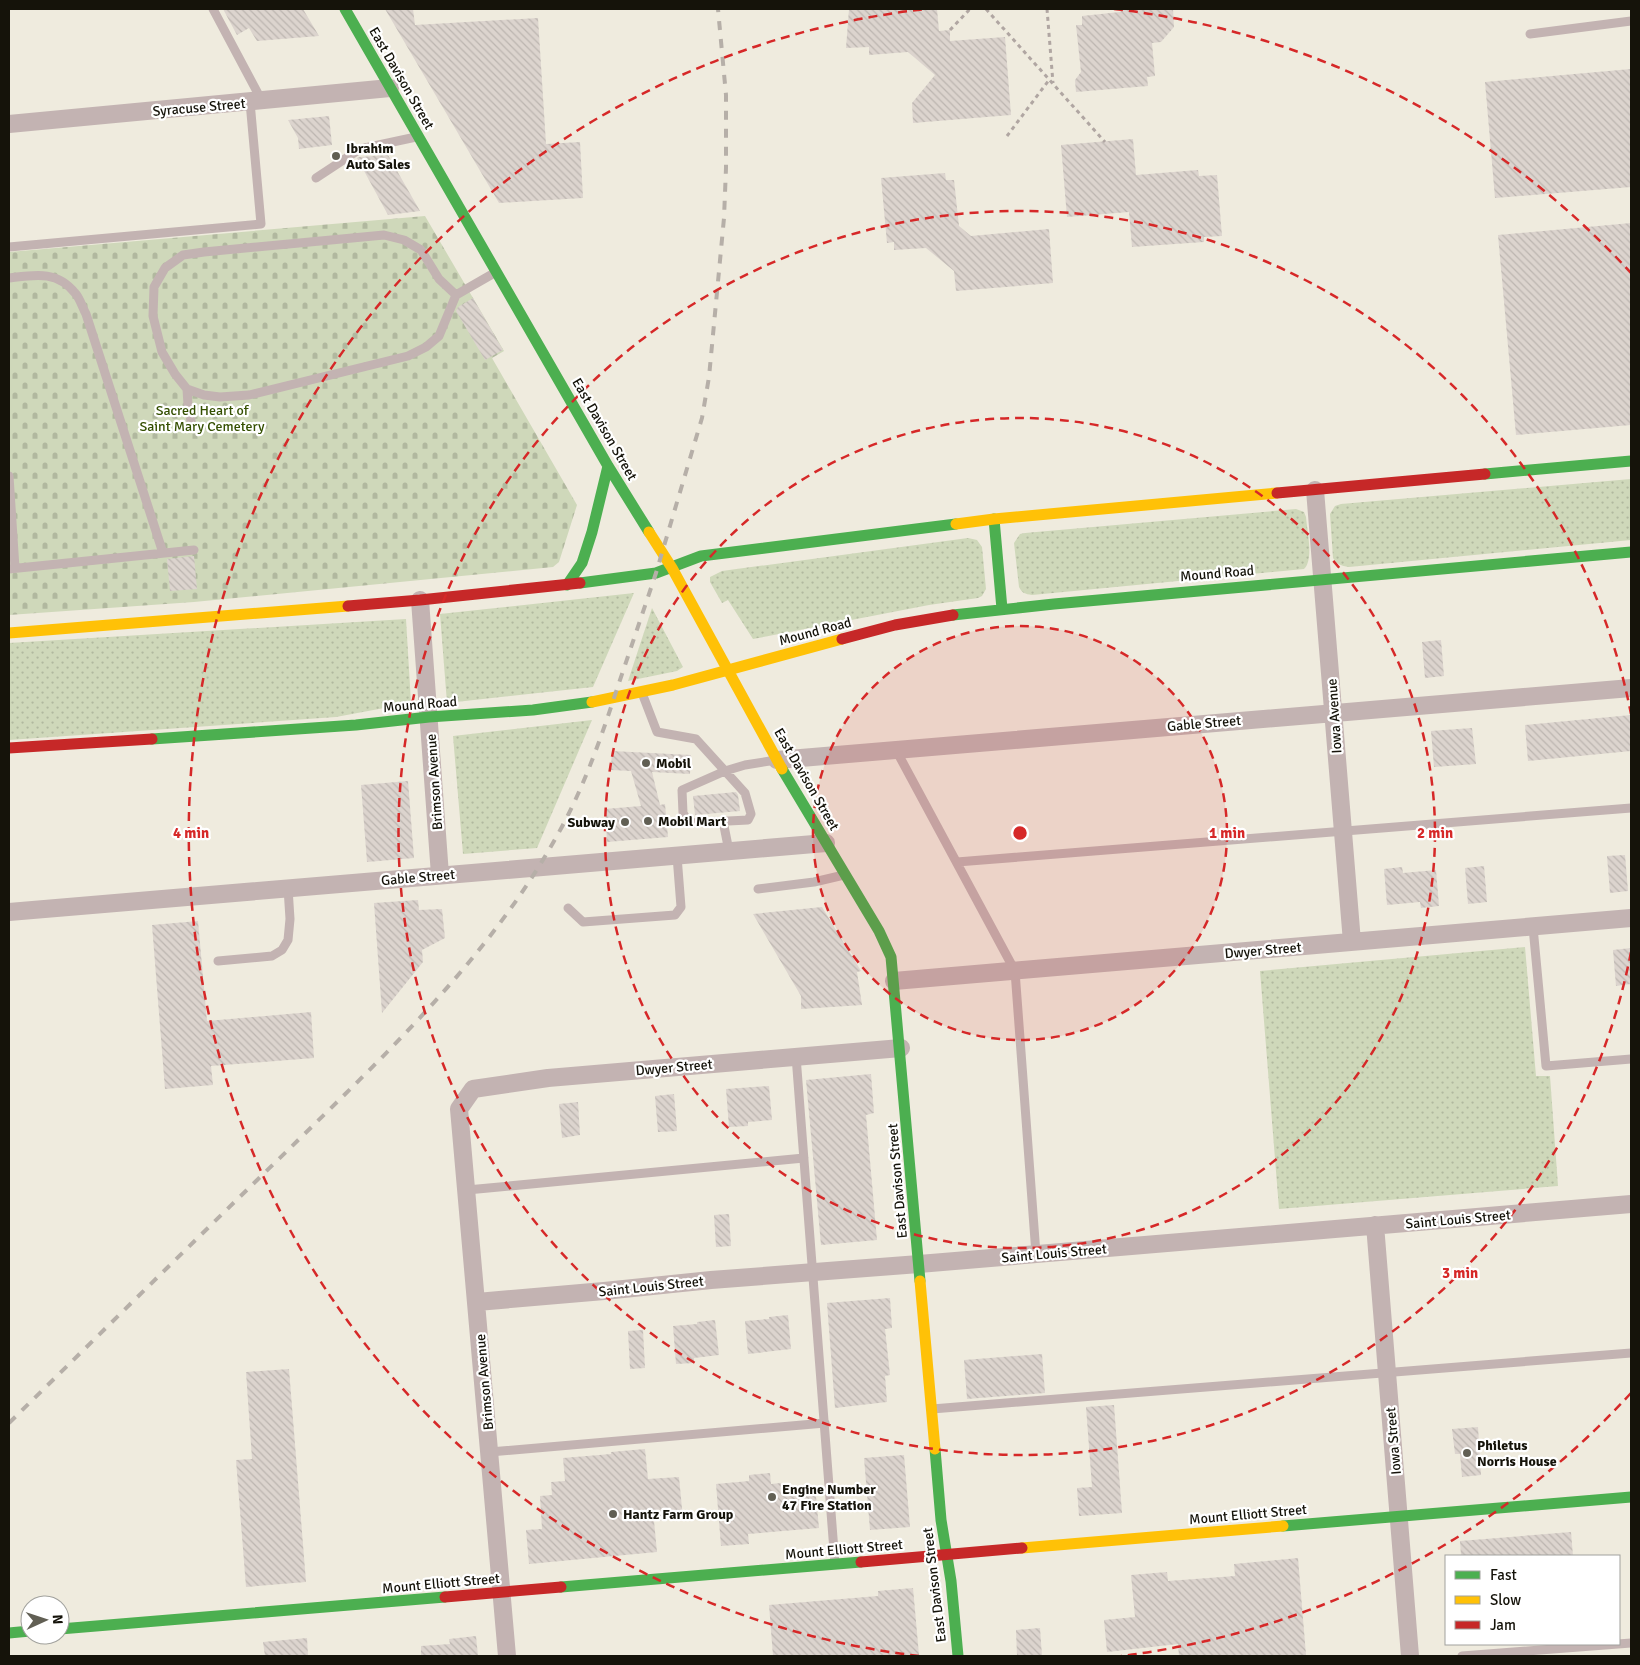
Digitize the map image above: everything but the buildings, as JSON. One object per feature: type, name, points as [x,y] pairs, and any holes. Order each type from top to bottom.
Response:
[{"type":"main road","name":"East Davison Street","points":[[344,9],[608,466],[672,568],[777,760],[879,931],[891,957],[901,1048],[941,1520],[947,1555],[958,1656]]},
{"type":"main road","points":[[9,632],[420,600],[567,585],[642,576],[672,568],[701,556],[994,519],[1631,462]]},
{"type":"main road","points":[[567,585],[582,563],[592,532],[608,466]]},
{"type":"main road","points":[[994,519],[1002,609]]},
{"type":"main road","name":"Mound Road","points":[[9,748],[356,725],[429,717],[541,709],[613,699],[894,625],[927,619],[1002,609],[1323,578],[1496,565],[1631,552]]},
{"type":"main road","name":"Mount Elliott Street","points":[[70,1628],[1631,1497]]},
{"type":"street","name":"Syracuse Street","points":[[9,124],[390,88]]},
{"type":"street","name":"Iowa Avenue","points":[[1315,490],[1352,942]]},
{"type":"street","name":"Brimson Avenue","points":[[420,600],[440,875]]},
{"type":"street","name":"Gable Street","points":[[777,760],[1631,688]]},
{"type":"street","name":"Gable Street","points":[[9,912],[826,843]]},
{"type":"street","name":"Dwyer Street","points":[[894,981],[1631,918]]},
{"type":"street","name":"Dwyer Street","points":[[459,1109],[474,1088],[486,1086],[548,1078],[901,1048]]},
{"type":"street","name":"Brimson Avenue","points":[[459,1109],[507,1656]]},
{"type":"street","name":"Saint Louis Street","points":[[477,1302],[711,1280],[1631,1204]]},
{"type":"street","name":"Iowa Street","points":[[1375,1225],[1410,1656]]},
{"type":"lane","points":[[9,247],[261,224],[256,101],[213,9]]},
{"type":"lane","points":[[1530,34],[1631,21]]},
{"type":"lane","points":[[316,178],[360,149],[418,137]]},
{"type":"lane","points":[[456,294],[439,278],[422,250],[404,240],[384,235],[183,255],[165,268],[154,287],[153,316],[162,352],[186,388],[204,395],[220,397],[249,395],[408,356],[426,347],[439,336],[456,294],[496,272]]},
{"type":"lane","points":[[9,278],[40,274],[60,279],[76,293],[86,314],[163,553]]},
{"type":"lane","points":[[186,388],[192,426]]},
{"type":"lane","points":[[9,476],[12,568],[194,550]]},
{"type":"lane","points":[[642,692],[657,732],[696,739],[725,771],[745,793],[751,814],[748,820],[689,823],[683,813],[682,790],[725,771],[777,760]]},
{"type":"lane","points":[[896,750],[1015,971],[1036,1254]]},
{"type":"lane","points":[[957,862],[1631,808]]},
{"type":"lane","points":[[723,821],[729,851]]},
{"type":"lane","points":[[568,908],[583,922],[675,915],[681,907],[677,856]]},
{"type":"lane","points":[[758,889],[814,882],[845,874]]},
{"type":"lane","points":[[218,960],[272,956],[282,950],[288,940],[290,919],[288,888]]},
{"type":"lane","points":[[1533,927],[1546,1066],[1631,1059]]},
{"type":"lane","points":[[796,1056],[835,1564]]},
{"type":"lane","points":[[467,1190],[804,1158]]},
{"type":"lane","points":[[932,1410],[1631,1353]]},
{"type":"lane","points":[[490,1452],[825,1423]]},
{"type":"lane","points":[[1462,1656],[1605,1645]]},
{"type":"path","points":[[950,30],[970,9]]},
{"type":"path","points":[[986,9],[1105,142]]},
{"type":"path","points":[[1047,9],[1054,84]]},
{"type":"path","points":[[1007,136],[1049,80]]},
{"type":"green space","name":"Sacred Heart of Saint Mary Cemetery","points":[[425,216],[504,351],[492,358],[577,505],[559,562],[553,567],[194,602],[9,615],[9,252]]},
{"type":"green space","points":[[1631,479],[1631,540],[1349,567],[1336,562],[1333,558],[1330,514],[1335,506],[1341,504]]},
{"type":"green space","points":[[1296,509],[1304,512],[1306,517],[1309,559],[1304,569],[1032,595],[1024,593],[1019,587],[1014,543],[1020,534]]},
{"type":"green space","points":[[968,538],[977,540],[982,547],[986,589],[982,596],[978,598],[929,605],[753,639],[728,600],[722,603],[710,582],[710,577],[722,571]]},
{"type":"green space","points":[[634,593],[593,687],[447,703],[440,614]]},
{"type":"green space","points":[[652,608],[683,667],[677,671],[628,681]]},
{"type":"green space","points":[[406,619],[411,703],[336,717],[9,740],[9,643]]},
{"type":"green space","points":[[592,720],[537,848],[463,854],[453,736]]},
{"type":"green space","points":[[1525,947],[1536,1076],[1550,1076],[1558,1186],[1279,1209],[1260,971]]},
{"type":"railway","points":[[9,1423],[361,1078],[434,1002],[501,922],[531,879],[567,818],[589,767],[608,715],[656,573],[702,418],[709,377],[724,218],[726,168],[726,95],[718,9]]},
{"type":"traffic: fast","points":[[345,9],[608,466],[649,532]]},
{"type":"traffic: fast","points":[[1485,474],[1631,461]]},
{"type":"traffic: fast","points":[[567,585],[582,563],[592,532],[608,466]]},
{"type":"traffic: fast","points":[[994,519],[1002,609]]},
{"type":"traffic: fast","points":[[580,583],[656,573],[701,556],[956,524]]},
{"type":"traffic: fast","points":[[953,615],[1054,604],[1631,552]]},
{"type":"traffic: fast","points":[[152,739],[356,725],[429,717],[533,710],[592,702]]},
{"type":"traffic: fast","points":[[782,769],[879,931],[891,957],[920,1281]]},
{"type":"traffic: fast","points":[[935,1449],[941,1520],[951,1581],[958,1656]]},
{"type":"traffic: fast","points":[[1283,1526],[1631,1497]]},
{"type":"traffic: fast","points":[[561,1587],[861,1562]]},
{"type":"traffic: fast","points":[[70,1628],[445,1597]]},
{"type":"traffic: fast","points":[[9,1633],[20,1632]]},
{"type":"traffic: slow","points":[[956,524],[1277,493]]},
{"type":"traffic: slow","points":[[649,532],[672,568],[782,769]]},
{"type":"traffic: slow","points":[[9,633],[348,606]]},
{"type":"traffic: slow","points":[[592,702],[673,685],[842,639]]},
{"type":"traffic: slow","points":[[920,1281],[935,1449]]},
{"type":"traffic: slow","points":[[1022,1548],[1283,1526]]},
{"type":"traffic: jam","points":[[1277,493],[1485,474]]},
{"type":"traffic: jam","points":[[348,606],[580,583]]},
{"type":"traffic: jam","points":[[842,639],[895,625],[953,615]]},
{"type":"traffic: jam","points":[[9,748],[152,739]]},
{"type":"traffic: jam","points":[[861,1562],[1022,1548]]},
{"type":"traffic: jam","points":[[445,1597],[561,1587]]},
{"type":"place","name":"Ibrahim Auto Sales","points":[[336,156]]},
{"type":"place","name":"Mobil","points":[[646,763]]},
{"type":"place","name":"Mobil Mart","points":[[648,821]]},
{"type":"place","name":"Subway","points":[[625,822]]},
{"type":"place","name":"Philetus Norris House","points":[[1467,1453]]},
{"type":"place","name":"Engine Number 47 Fire Station","points":[[772,1497]]},
{"type":"place","name":"Hantz Farm Group","points":[[613,1514]]}]
